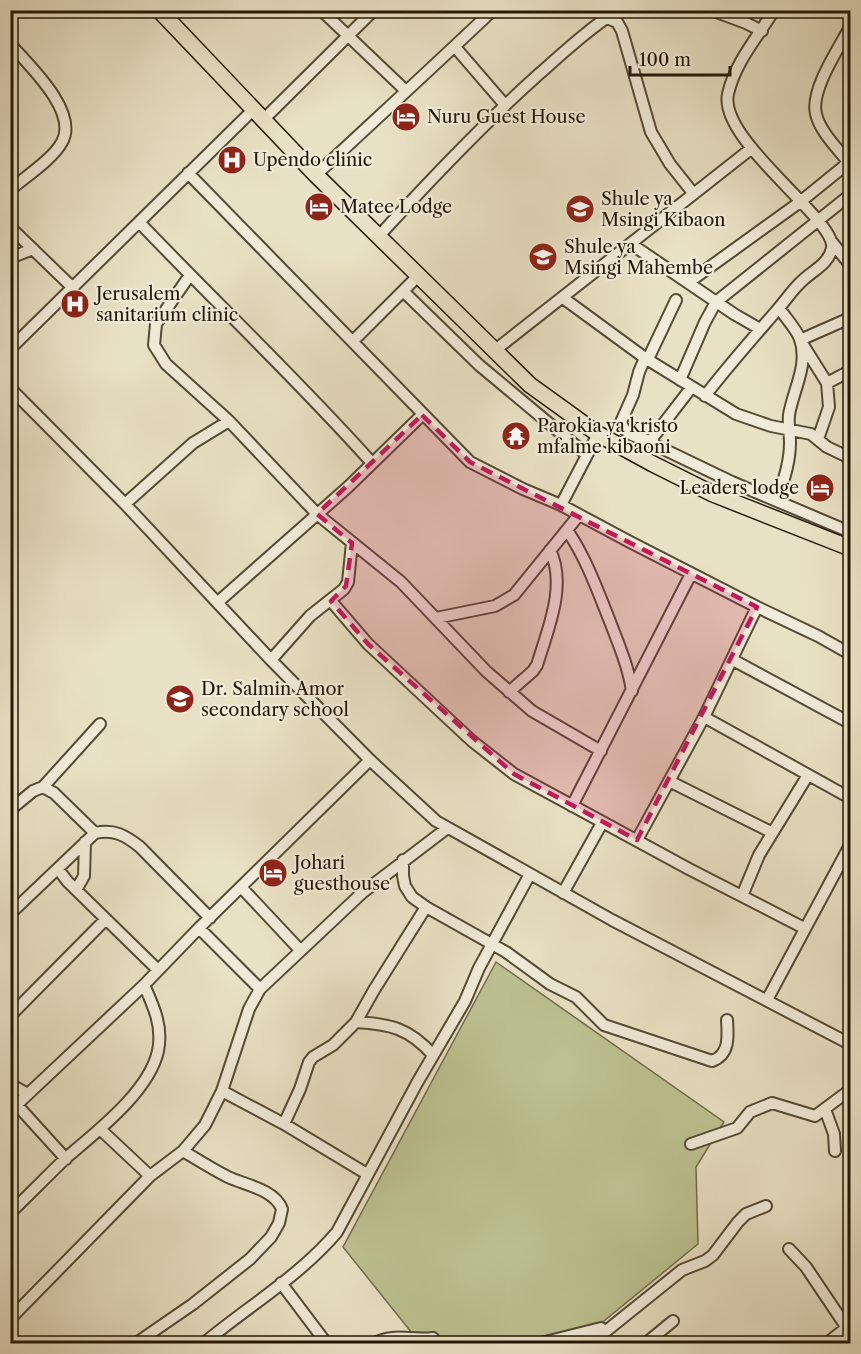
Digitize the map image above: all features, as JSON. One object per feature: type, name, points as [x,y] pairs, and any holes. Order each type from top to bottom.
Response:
[{"type":"highway","points":[[159,10],[316,175],[530,384],[598,434],[713,494],[820,534],[850,548]]},
{"type":"street","points":[[321,10],[405,90]]},
{"type":"street","points":[[10,349],[188,173],[258,115],[347,37],[374,10]]},
{"type":"street","points":[[316,175],[405,90],[455,48],[493,10]]},
{"type":"street","points":[[378,237],[471,136],[618,10]]},
{"type":"street","points":[[711,10],[762,31]]},
{"type":"street","points":[[774,10],[740,62],[728,96],[729,109],[741,134],[818,221],[850,265]]},
{"type":"street","points":[[607,18],[617,22],[622,31],[651,132],[670,164],[693,193]]},
{"type":"street","points":[[689,282],[800,202],[850,162],[819,122],[815,106],[827,70],[850,27]]},
{"type":"street","points":[[10,44],[52,93],[61,107],[66,126],[62,144],[10,190]]},
{"type":"street","points":[[455,48],[505,105]]},
{"type":"street","points":[[494,351],[752,148]]},
{"type":"street","points":[[188,173],[470,462],[561,505],[850,654]]},
{"type":"street","points":[[680,380],[705,322],[717,302],[850,195]]},
{"type":"street","points":[[139,222],[313,399],[372,463]]},
{"type":"street","points":[[12,230],[73,288]]},
{"type":"street","points":[[705,396],[803,280],[823,264],[832,250],[832,242]]},
{"type":"street","points":[[631,244],[760,329]]},
{"type":"street","points":[[10,258],[33,249]]},
{"type":"street","points":[[190,275],[156,324],[154,345],[166,364],[229,421],[317,514],[392,573],[509,692],[532,711],[601,751]]},
{"type":"street","points":[[353,341],[418,276]]},
{"type":"street","points":[[403,291],[480,366],[587,454]]},
{"type":"street","points":[[563,298],[646,359],[736,414],[771,426],[811,434],[827,447],[850,458]]},
{"type":"street","points":[[676,300],[639,372],[633,395],[621,422],[626,431],[652,441],[665,451],[732,483],[850,532]]},
{"type":"street","points":[[779,308],[827,383],[829,407],[818,438]]},
{"type":"street","points":[[800,340],[850,318]]},
{"type":"street","points":[[777,501],[786,475],[790,443],[788,429],[790,413],[802,372],[800,340]]},
{"type":"street","points":[[827,383],[850,371]]},
{"type":"street","points":[[10,388],[125,504],[271,660],[406,795],[446,829],[622,925],[850,1042]]},
{"type":"street","points":[[652,441],[691,388]]},
{"type":"street","points":[[218,602],[317,514],[422,414]]},
{"type":"street","points":[[125,504],[192,443],[229,421]]},
{"type":"street","points":[[561,505],[598,434]]},
{"type":"street","points":[[436,618],[504,603],[523,585],[579,515]]},
{"type":"street","points":[[567,530],[584,557],[604,603],[623,653],[632,691]]},
{"type":"street","points":[[271,660],[302,624],[341,593],[346,586],[352,543]]},
{"type":"street","points":[[509,692],[537,665],[557,588],[558,570],[550,550]]},
{"type":"street","points":[[572,806],[691,574]]},
{"type":"street","points":[[331,600],[368,644],[472,741],[514,774],[602,823],[804,928]]},
{"type":"street","points":[[637,840],[704,717],[758,607]]},
{"type":"street","points":[[732,660],[850,723]]},
{"type":"street","points":[[704,717],[850,798]]},
{"type":"street","points":[[12,807],[33,791],[43,787],[100,724]]},
{"type":"street","points":[[66,1159],[14,1108],[144,985],[370,760]]},
{"type":"street","points":[[742,896],[771,832],[808,775]]},
{"type":"street","points":[[669,781],[771,832]]},
{"type":"street","points":[[43,787],[54,793],[95,832]]},
{"type":"street","points":[[563,893],[602,823]]},
{"type":"street","points":[[10,1319],[150,1176],[183,1151],[205,1125],[222,1091],[249,1009],[260,989],[346,908],[403,860],[446,829]]},
{"type":"street","points":[[10,914],[95,832],[108,830],[128,837],[156,862],[210,918]]},
{"type":"street","points":[[76,890],[84,876],[85,842]]},
{"type":"street","points":[[767,1000],[804,928],[849,852]]},
{"type":"street","points":[[403,860],[402,876],[412,897],[492,944],[550,984],[576,998],[604,1025],[711,1060],[723,1054],[727,1046],[727,1020]]},
{"type":"street","points":[[58,869],[76,890],[158,970]]},
{"type":"street","points":[[203,1344],[281,1283],[318,1252],[337,1232],[367,1174],[465,1001],[492,944],[530,874]]},
{"type":"street","points":[[241,887],[300,950]]},
{"type":"street","points":[[284,1124],[309,1062],[333,1045],[356,1022],[426,907]]},
{"type":"street","points":[[10,1016],[106,919]]},
{"type":"street","points":[[200,928],[260,989]]},
{"type":"street","points":[[10,1214],[66,1159],[100,1130],[141,1086],[158,1053],[158,1024],[154,1007],[144,985]]},
{"type":"street","points":[[356,1022],[381,1023],[405,1031],[433,1055]]},
{"type":"street","points":[[10,1084],[28,1094]]},
{"type":"street","points":[[691,1144],[732,1130],[756,1108],[772,1103],[815,1116],[850,1090]]},
{"type":"street","points":[[222,1091],[284,1124],[367,1174]]},
{"type":"street","points":[[825,1109],[834,1134],[835,1151]]},
{"type":"street","points":[[100,1130],[150,1176]]},
{"type":"street","points":[[135,1344],[193,1304],[250,1259],[271,1237],[279,1222],[282,1209],[275,1199],[248,1184],[230,1178],[183,1151]]},
{"type":"street","points":[[590,1344],[682,1270],[705,1261],[713,1255],[746,1214],[766,1206]]},
{"type":"street","points":[[789,1249],[806,1267],[849,1326],[826,1344]]},
{"type":"street","points":[[281,1283],[324,1342]]},
{"type":"street","points":[[645,1344],[673,1322]]},
{"type":"street","points":[[543,1342],[601,1328]]},
{"type":"street","points":[[372,1344],[397,1336],[433,1338]]},
{"type":"street","points":[[543,1342],[561,1344]]},
{"type":"highlighted area","points":[[422,415],[470,462],[757,607],[637,840],[514,774],[368,644],[331,601],[346,586],[352,543],[317,514]]},
{"type":"green space","points":[[496,962],[724,1122],[696,1167],[698,1244],[577,1343],[420,1343],[343,1247]]},
{"type":"place","name":"Nuru Guest House","points":[[406,117]]},
{"type":"place","name":"Upendo clinic","points":[[232,160]]},
{"type":"place","name":"Matee Lodge","points":[[319,207]]},
{"type":"place","name":"Shule ya Msingi Kibaon","points":[[580,209]]},
{"type":"place","name":"Shule ya Msingi Mahembe","points":[[543,257]]},
{"type":"place","name":"Jerusalem sanitarium clinic","points":[[75,304]]},
{"type":"place","name":"Parokia ya kristo mfalme kibaoni","points":[[516,436]]},
{"type":"place","name":"Leaders lodge","points":[[820,488]]},
{"type":"place","name":"Dr. Salmin Amor secondary school","points":[[180,699]]},
{"type":"place","name":"Johari guesthouse","points":[[273,873]]}]
